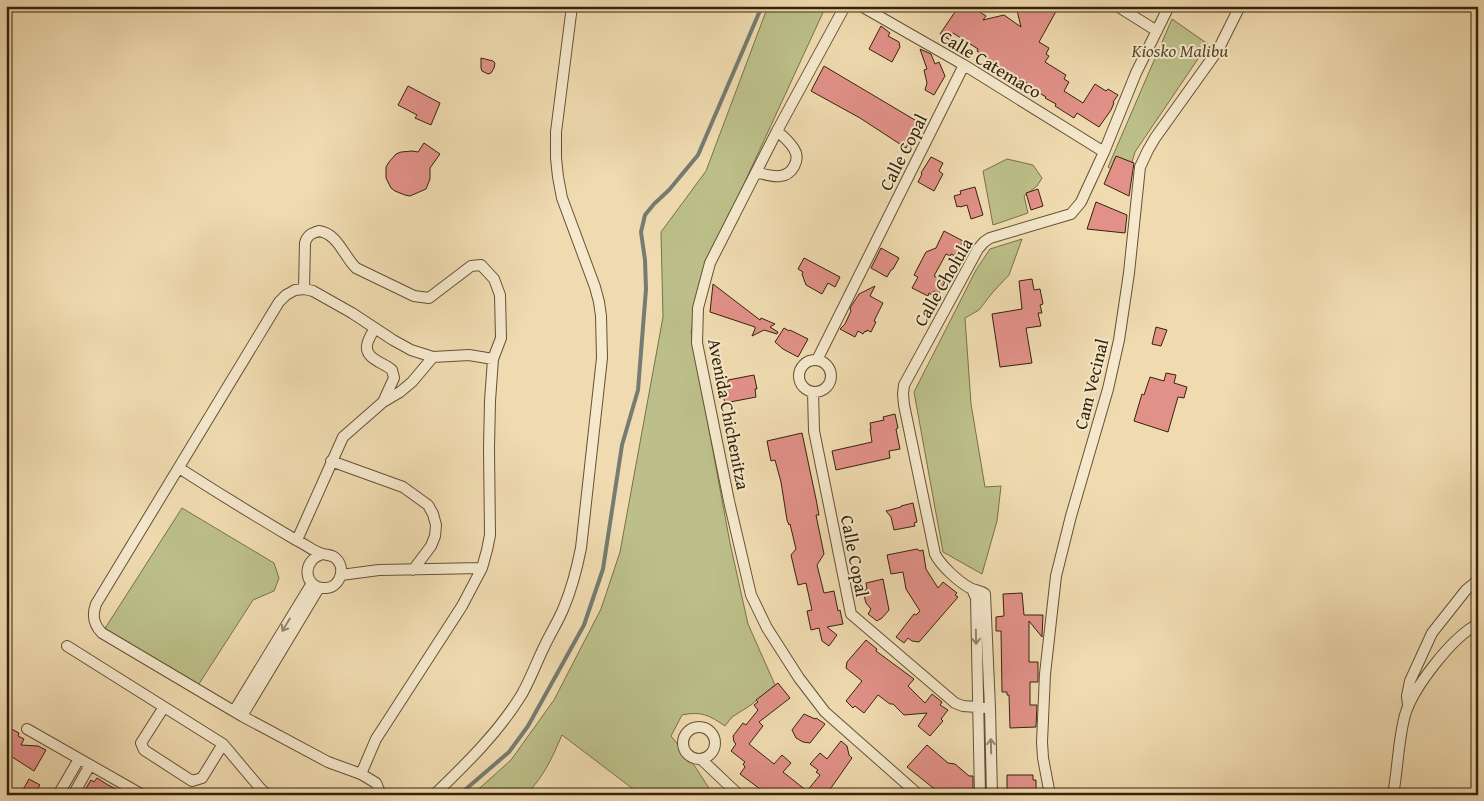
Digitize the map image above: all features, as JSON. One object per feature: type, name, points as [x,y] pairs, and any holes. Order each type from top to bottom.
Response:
[{"type":"street","points":[[434,795],[490,737],[523,692],[544,646],[564,609],[581,548],[602,358],[599,302],[562,198],[556,158],[556,132],[572,6]]},
{"type":"street","name":"Avenida Chichenitza","points":[[844,6],[777,131],[710,263],[700,299],[696,332],[729,501],[751,595],[767,628],[817,702],[919,795]]},
{"type":"street","name":"Calle Catemaco","points":[[861,6],[964,65],[1104,152]]},
{"type":"street","points":[[1117,6],[1157,31]]},
{"type":"street","name":"Calle Cholula","points":[[990,708],[985,594],[982,591],[972,589],[961,581],[940,562],[935,554],[904,405],[904,385],[978,249],[984,242],[990,238],[1071,214],[1081,202],[1104,152],[1136,73],[1170,6]]},
{"type":"street","name":"Cam Vecinal","points":[[1050,795],[1042,742],[1045,674],[1056,576],[1071,516],[1105,399],[1119,340],[1129,273],[1140,167],[1155,138],[1218,50],[1240,6]]},
{"type":"street","name":"Calle Copal","points":[[817,360],[964,65]]},
{"type":"street","points":[[756,172],[770,176],[781,176],[791,172],[795,165],[796,156],[794,149],[777,131]]},
{"type":"street","points":[[304,289],[305,243],[309,235],[319,231],[331,235],[349,262],[356,268],[414,296],[429,298],[471,266],[481,265],[494,278],[500,295],[500,338],[493,359],[489,448],[490,535],[482,568],[451,624],[376,739],[361,774]]},
{"type":"street","points":[[380,795],[376,783],[361,774],[328,762],[238,714],[102,633],[95,622],[93,613],[96,604],[279,302],[286,295],[294,290],[304,289],[313,291],[411,350],[433,356],[470,355],[493,359]]},
{"type":"street","points":[[375,328],[367,346],[368,354],[394,373],[394,378],[383,402]]},
{"type":"street","points":[[297,540],[343,437],[383,402],[412,382],[433,356]]},
{"type":"street","points":[[817,360],[826,364],[832,378],[823,390],[813,392],[800,383],[800,373],[801,368],[808,362],[817,360]]},
{"type":"street","name":"Calle Copal","points":[[813,392],[814,431],[851,614],[955,703],[962,706],[990,708]]},
{"type":"street","points":[[331,461],[403,487],[428,505],[433,514],[436,536],[431,546],[412,570]]},
{"type":"street","points":[[179,468],[297,540],[323,554],[335,558],[341,568],[340,579],[333,586],[324,589],[315,586],[308,578],[307,572],[311,560],[323,554]]},
{"type":"street","points":[[341,575],[379,570],[482,568]]},
{"type":"street","points":[[1393,795],[1402,730],[1408,706],[1410,680],[1432,633],[1466,590],[1478,580]]},
{"type":"street","points":[[238,714],[315,586]]},
{"type":"street","points":[[972,589],[976,598],[980,795]]},
{"type":"street","points":[[1408,706],[1446,649],[1459,636],[1478,624]]},
{"type":"street","points":[[67,646],[223,744],[267,795]]},
{"type":"street","points":[[164,708],[141,743],[144,750],[192,782],[202,778],[223,744]]},
{"type":"street","points":[[990,708],[992,795]]},
{"type":"street","points":[[27,729],[141,794]]},
{"type":"street","points":[[58,795],[79,759]]},
{"type":"street","points":[[701,759],[739,795]]},
{"type":"street","points":[[72,795],[90,765]]},
{"type":"green space","points":[[768,6],[826,6],[707,264],[691,332],[730,543],[748,624],[775,685],[751,705],[732,717],[725,726],[705,715],[694,713],[682,715],[671,736],[692,762],[709,788],[705,795],[641,795],[562,735],[542,775],[525,795],[472,795],[511,760],[554,700],[601,609],[620,552],[663,317],[661,232],[706,171]]},
{"type":"green space","name":"Kiosko Malibu","points":[[1172,19],[1208,44],[1135,152],[1127,179],[1108,167]]},
{"type":"green space","points":[[1007,159],[1033,165],[1042,178],[1037,186],[1024,196],[1028,213],[993,225],[983,171]]},
{"type":"green space","points":[[1022,239],[1009,275],[979,310],[965,318],[971,404],[985,487],[1001,486],[997,521],[982,574],[943,552],[914,392],[976,270],[990,249]]},
{"type":"green space","points":[[182,508],[274,563],[279,578],[274,591],[253,600],[197,687],[104,630]]},
{"type":"building","points":[[959,6],[970,6],[986,16],[983,20],[1004,15],[1021,27],[1016,6],[1059,6],[1039,42],[1049,48],[1046,54],[1049,56],[1045,62],[1066,75],[1064,79],[1069,82],[1064,91],[1083,103],[1095,84],[1106,91],[1108,89],[1118,95],[1113,102],[1111,110],[1099,127],[1077,113],[1074,118],[1055,106],[1056,104],[1026,85],[1027,83],[1007,71],[1006,73],[992,65],[993,63],[977,51],[978,49],[953,33],[950,40],[940,34]]},
{"type":"building","points":[[881,26],[890,33],[888,36],[899,42],[900,47],[892,62],[869,49]]},
{"type":"building","points":[[920,49],[931,54],[935,64],[939,62],[945,76],[934,95],[925,90],[927,83],[924,70],[927,69]]},
{"type":"building","points":[[481,58],[495,63],[491,73],[488,74],[482,71]]},
{"type":"building","points":[[824,66],[920,123],[906,148],[860,118],[811,91]]},
{"type":"building","points":[[408,86],[440,103],[431,125],[415,118],[417,115],[398,105]]},
{"type":"building","points":[[424,143],[440,154],[430,168],[430,179],[426,189],[410,196],[395,191],[391,188],[386,178],[386,167],[389,162],[396,154],[401,152],[418,152]]},
{"type":"building","points":[[1116,156],[1134,163],[1129,196],[1104,184]]},
{"type":"building","points":[[931,157],[943,163],[939,171],[943,174],[934,191],[918,182]]},
{"type":"building","points":[[975,187],[983,215],[971,219],[967,205],[957,207],[954,196],[961,194],[960,191]]},
{"type":"building","points":[[1038,189],[1043,206],[1031,210],[1026,193]]},
{"type":"building","points":[[1096,202],[1127,215],[1125,233],[1087,229]]},
{"type":"building","points":[[944,231],[963,241],[955,256],[946,254],[934,276],[945,282],[939,293],[934,291],[932,295],[929,293],[928,296],[912,288],[918,277],[914,275],[926,252],[936,248]]},
{"type":"building","points":[[881,248],[899,258],[887,277],[871,268]]},
{"type":"building","points":[[804,258],[840,277],[835,287],[828,283],[822,294],[806,285],[803,272],[798,269]]},
{"type":"building","points":[[1032,279],[1034,290],[1040,289],[1043,304],[1040,305],[1042,313],[1038,313],[1041,326],[1026,328],[1032,363],[1000,367],[992,314],[1022,309],[1019,281]]},
{"type":"building","points":[[713,284],[760,320],[761,318],[775,324],[770,327],[778,332],[777,334],[764,330],[752,336],[755,327],[710,312]]},
{"type":"building","points":[[875,286],[870,296],[883,303],[871,332],[867,330],[863,334],[858,331],[855,337],[840,329],[845,324],[851,311],[850,308],[859,294]]},
{"type":"building","points":[[1156,327],[1167,330],[1161,346],[1152,344]]},
{"type":"building","points":[[784,328],[808,339],[798,357],[775,342]]},
{"type":"building","points":[[1166,373],[1176,375],[1174,383],[1187,387],[1184,398],[1178,397],[1168,432],[1134,421],[1142,394],[1144,395],[1150,377],[1164,381]]},
{"type":"building","points":[[754,375],[757,389],[755,389],[756,397],[725,403],[721,387],[728,385],[728,380]]},
{"type":"building","points":[[895,414],[900,449],[889,451],[890,458],[836,470],[832,451],[872,442],[870,423],[884,420],[883,417]]},
{"type":"building","points":[[802,433],[819,515],[816,515],[824,554],[817,565],[824,593],[834,591],[843,624],[827,627],[837,635],[829,646],[822,641],[819,628],[811,630],[807,611],[812,610],[806,583],[798,585],[791,555],[796,549],[790,524],[787,520],[781,482],[775,460],[771,461],[767,441]]},
{"type":"building","points":[[913,503],[917,522],[914,523],[915,526],[894,530],[891,517],[886,511]]},
{"type":"building","points":[[917,549],[923,550],[926,569],[938,588],[943,582],[957,593],[955,595],[958,597],[919,642],[908,638],[904,643],[896,637],[914,614],[916,615],[920,611],[906,589],[903,572],[891,574],[887,555]]},
{"type":"building","points":[[883,579],[889,610],[877,621],[868,614],[871,609],[866,603],[863,591],[867,589],[866,583]]},
{"type":"building","points":[[1022,593],[1024,615],[1043,615],[1042,637],[1029,621],[1029,662],[1038,662],[1038,682],[1030,682],[1030,705],[1037,705],[1036,727],[1010,728],[1009,695],[1007,695],[1007,692],[1002,692],[1001,631],[996,631],[996,617],[1004,616],[1003,594]]},
{"type":"building","points":[[866,640],[877,649],[876,651],[914,679],[908,686],[925,703],[932,694],[942,702],[940,705],[948,710],[941,719],[943,721],[930,736],[918,726],[927,713],[904,715],[893,704],[890,704],[878,695],[864,713],[855,706],[853,708],[846,701],[862,681],[846,668],[847,662]]},
{"type":"building","points":[[778,683],[790,698],[759,722],[763,726],[749,744],[774,764],[782,755],[791,763],[783,772],[807,791],[820,775],[816,772],[818,770],[810,764],[820,753],[827,759],[841,741],[847,746],[849,755],[852,758],[826,795],[768,795],[740,774],[745,767],[743,764],[745,762],[731,751],[736,744],[733,736],[743,723],[746,725],[758,710],[754,705],[758,702],[756,700]]},
{"type":"building","points":[[804,714],[816,718],[825,724],[810,743],[796,738],[792,730]]},
{"type":"building","points":[[6,726],[19,733],[18,736],[24,739],[21,745],[38,746],[46,750],[34,771],[6,753]]},
{"type":"building","points":[[927,745],[948,763],[955,764],[969,776],[973,776],[973,795],[942,795],[907,767]]},
{"type":"building","points":[[1007,775],[1033,775],[1033,780],[1036,780],[1036,795],[1011,795],[1011,793],[1007,793]]},
{"type":"building","points":[[97,778],[128,795],[82,795],[91,780],[94,782]]},
{"type":"building","points":[[29,779],[40,785],[34,795],[20,795]]},
{"type":"waterway","points":[[459,795],[509,752],[528,726],[584,625],[603,569],[622,445],[638,390],[646,289],[645,260],[641,232],[645,215],[698,155],[762,6]]}]
